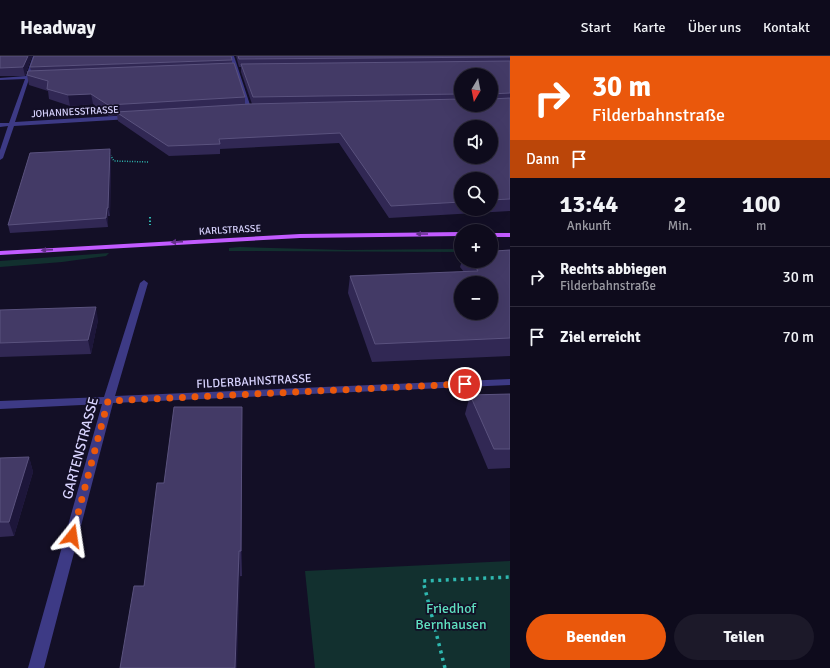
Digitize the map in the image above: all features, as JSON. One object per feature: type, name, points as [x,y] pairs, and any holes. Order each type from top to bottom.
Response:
[{"type":"main road","name":"KARLSTRASSE","points":[[0,253],[300,236],[454,234]]},
{"type":"main road","points":[[498,235],[510,235]]},
{"type":"street","points":[[0,158],[35,56]]},
{"type":"street","points":[[232,56],[250,110]]},
{"type":"street","points":[[230,70],[244,70]]},
{"type":"street","points":[[0,79],[42,77]]},
{"type":"street","points":[[242,110],[257,109]]},
{"type":"street","name":"JOHANNESSTRASSE","points":[[0,125],[136,117]]},
{"type":"street","name":"GARTENSTRASSE","points":[[36,668],[108,401],[144,283]]},
{"type":"street","name":"FILDERBAHNSTRASSE","points":[[0,406],[510,382]]},
{"type":"path","points":[[104,152],[110,153],[114,160],[149,162]]},
{"type":"path","points":[[445,668],[423,581],[510,577]]},
{"type":"green space","points":[[229,248],[345,250],[454,249],[454,252],[229,251]]},
{"type":"green space","points":[[109,253],[106,256],[62,262],[0,267],[0,261]]},
{"type":"green space","name":"Friedhof Bernhausen","points":[[510,561],[510,668],[315,668],[305,571]]},
{"type":"building","points":[[0,56],[28,56],[23,67],[0,68]]},
{"type":"building","points":[[34,56],[231,56],[232,60],[30,67]]},
{"type":"building","points":[[238,56],[510,56],[510,57],[239,59]]},
{"type":"building","points":[[510,61],[510,93],[498,94],[498,68],[454,68],[454,94],[253,97],[241,64]]},
{"type":"building","points":[[234,63],[245,97],[108,105],[91,94],[68,95],[47,89],[48,81],[27,75],[28,71]]},
{"type":"building","points":[[510,98],[510,199],[498,200],[498,172],[454,172],[454,202],[391,206],[340,133],[219,139],[220,144],[168,146],[116,112],[250,104],[454,99],[454,112],[498,112],[498,99]]},
{"type":"building","points":[[110,149],[108,208],[106,218],[8,225],[30,153]]},
{"type":"building","points":[[510,250],[510,338],[375,344],[350,276],[478,271],[476,268],[498,268],[498,251]]},
{"type":"building","points":[[96,307],[88,340],[0,343],[0,310]]},
{"type":"building","points":[[510,394],[510,449],[494,449],[470,395]]},
{"type":"building","points":[[174,407],[242,407],[241,551],[239,551],[235,668],[120,668],[134,586],[144,586],[157,483],[164,483]]},
{"type":"building","points":[[29,457],[9,522],[0,522],[0,458]]},
{"type":"route","points":[[72,536],[108,401],[465,384]]}]
